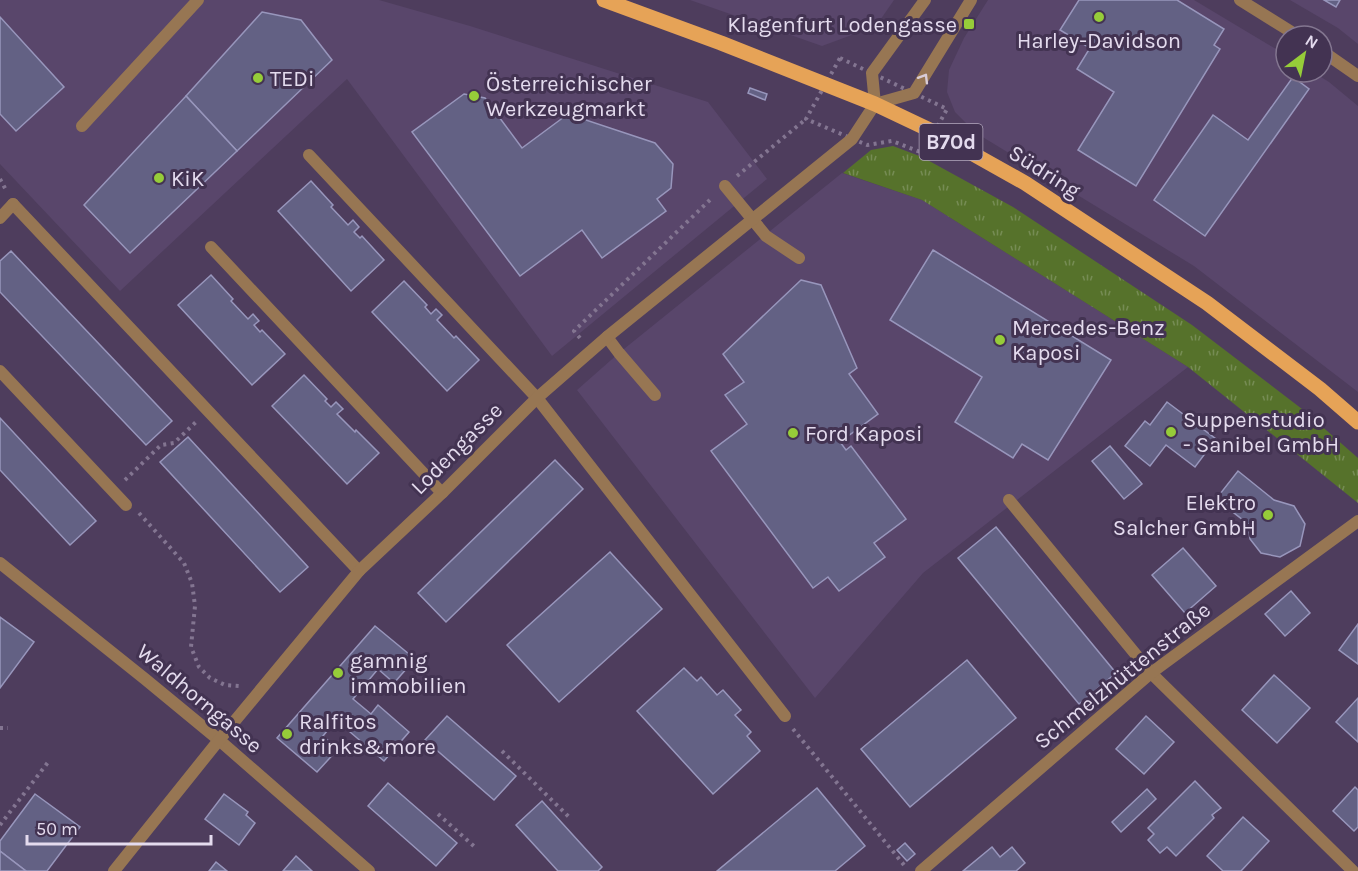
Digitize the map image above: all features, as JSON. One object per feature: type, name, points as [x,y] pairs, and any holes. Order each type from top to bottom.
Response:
[{"type":"main road","name":"Südring","points":[[604,0],[875,104],[934,132],[1015,177],[1207,303],[1320,389],[1358,422]]},
{"type":"street","points":[[82,126],[198,0]]},
{"type":"street","points":[[925,0],[872,73],[875,104],[915,93],[971,0]]},
{"type":"street","points":[[1240,0],[1279,24]]},
{"type":"street","points":[[1334,59],[1358,76]]},
{"type":"street","name":"Lodengasse","points":[[114,871],[219,740],[359,572],[537,398],[590,351],[852,139],[875,104]]},
{"type":"street","points":[[309,155],[537,398],[785,716]]},
{"type":"street","points":[[725,186],[766,236],[799,258]]},
{"type":"street","points":[[0,218],[13,204],[359,572]]},
{"type":"street","points":[[211,247],[442,493]]},
{"type":"street","points":[[607,337],[655,395]]},
{"type":"street","points":[[0,371],[126,505]]},
{"type":"street","points":[[1009,500],[1151,673],[1353,871]]},
{"type":"street","name":"Schmelzhüttenstraße","points":[[921,871],[1151,673],[1358,521]]},
{"type":"street","name":"Waldhorngasse","points":[[0,563],[219,740],[369,871]]},
{"type":"path","points":[[590,351],[574,332],[725,186],[806,119]]},
{"type":"path","points":[[113,491],[160,445],[174,444],[208,411]]},
{"type":"path","points":[[126,505],[140,514],[184,563],[192,583],[195,606],[191,647],[199,667],[210,678],[225,685],[262,688]]},
{"type":"path","points":[[785,716],[795,732],[908,871]]},
{"type":"path","points":[[0,728],[8,728]]},
{"type":"path","points":[[502,751],[570,818]]},
{"type":"path","points":[[0,825],[50,761]]},
{"type":"path","points":[[438,814],[477,849]]},
{"type":"shaded area","points":[[0,0],[379,0],[470,26],[708,102],[767,179],[552,356],[347,79],[120,291],[0,164]]},
{"type":"shaded area","points":[[690,0],[894,0],[876,26],[822,46]]},
{"type":"shaded area","points":[[988,0],[1194,0],[1274,48],[1274,84],[1331,84],[1358,106],[1358,392],[1194,266],[976,133],[955,112],[947,92],[949,70],[964,38]]},
{"type":"shaded area","points":[[1290,0],[1358,0],[1358,44],[1331,24]]},
{"type":"shaded area","points":[[842,173],[922,200],[1188,367],[923,573],[815,698],[577,390],[619,353]]},
{"type":"green space","points":[[893,146],[922,157],[1013,207],[1192,325],[1302,409],[1358,458],[1358,503],[1188,367],[922,200],[843,173],[871,150]]},
{"type":"building","points":[[1079,0],[1177,0],[1224,29],[1214,45],[1220,49],[1136,186],[1078,150],[1114,92],[1077,69],[1090,48],[1060,30]]},
{"type":"building","points":[[1324,0],[1340,0],[1336,7]]},
{"type":"building","name":"TEDi","points":[[262,12],[301,20],[332,60],[237,151],[186,96]]},
{"type":"building","points":[[0,17],[64,87],[16,131],[0,114]]},
{"type":"building","points":[[1288,84],[1302,84],[1309,89],[1205,236],[1154,200],[1213,115],[1248,140]]},
{"type":"building","points":[[750,88],[767,94],[765,100],[748,93]]},
{"type":"building","points":[[464,94],[485,98],[522,148],[568,114],[655,143],[673,164],[671,188],[657,199],[666,211],[602,258],[582,230],[520,276],[412,132]]},
{"type":"building","name":"KiK","points":[[186,96],[237,151],[130,253],[84,205]]},
{"type":"building","points":[[311,181],[348,225],[353,220],[359,227],[354,232],[360,238],[362,236],[384,260],[351,291],[278,211]]},
{"type":"building","name":"Mercedes-Benz Kaposi","points":[[933,250],[1111,360],[1048,460],[1022,444],[1013,458],[955,422],[982,377],[890,320]]},
{"type":"building","points":[[11,251],[172,421],[146,445],[0,292],[0,261]]},
{"type":"building","points":[[211,275],[248,319],[253,314],[259,321],[254,325],[260,332],[262,330],[285,354],[252,385],[178,305]]},
{"type":"building","name":"Ford Kaposi","points":[[801,280],[821,285],[857,368],[849,374],[878,414],[840,442],[846,450],[851,446],[906,519],[874,543],[885,557],[839,591],[828,577],[813,588],[711,451],[747,424],[725,395],[744,382],[723,354]]},
{"type":"building","points":[[404,281],[427,305],[425,307],[431,314],[436,309],[442,315],[437,320],[479,360],[447,391],[372,312]]},
{"type":"building","points":[[304,375],[327,399],[325,401],[331,407],[336,402],[343,409],[337,414],[379,453],[347,484],[272,406]]},
{"type":"building","name":"Suppenstudio - Sanibel GmbH","points":[[1167,402],[1216,439],[1195,467],[1166,445],[1150,466],[1125,446],[1145,421],[1150,425]]},
{"type":"building","points":[[0,418],[96,521],[70,545],[0,470]]},
{"type":"building","points":[[188,437],[308,567],[280,592],[160,462]]},
{"type":"building","points":[[1110,446],[1142,484],[1124,499],[1092,461]]},
{"type":"building","points":[[555,460],[583,489],[446,622],[418,593]]},
{"type":"building","name":"Elektro Salcher GmbH","points":[[1238,471],[1274,500],[1294,506],[1305,524],[1300,546],[1280,557],[1261,553],[1250,539],[1248,524],[1216,499]]},
{"type":"building","points":[[996,527],[1116,673],[1079,704],[958,558]]},
{"type":"building","points":[[1183,548],[1216,586],[1185,613],[1152,575]]},
{"type":"building","points":[[610,552],[662,609],[559,702],[507,645]]},
{"type":"building","points":[[1291,591],[1310,613],[1285,636],[1265,614]]},
{"type":"building","points":[[0,617],[34,642],[0,688]]},
{"type":"building","points":[[1358,624],[1358,664],[1339,650]]},
{"type":"building","points":[[375,626],[415,659],[394,683],[378,669],[353,699],[371,714],[378,705],[409,732],[384,761],[336,720],[323,736],[338,749],[317,772],[277,738]]},
{"type":"building","points":[[967,660],[1016,718],[910,807],[861,749]]},
{"type":"building","points":[[684,668],[697,681],[701,677],[717,695],[723,690],[741,710],[735,715],[751,732],[747,736],[760,751],[713,794],[637,711]]},
{"type":"building","points":[[1274,675],[1310,708],[1277,743],[1242,710]]},
{"type":"building","points":[[1358,698],[1358,742],[1336,722]]},
{"type":"building","points":[[447,716],[516,776],[494,800],[425,740]]},
{"type":"building","points":[[1146,716],[1174,742],[1144,774],[1116,749]]},
{"type":"building","points":[[1195,781],[1221,808],[1176,856],[1167,847],[1160,853],[1148,840],[1154,834],[1148,828]]},
{"type":"building","points":[[388,783],[457,843],[436,866],[368,806]]},
{"type":"building","points":[[1355,787],[1358,790],[1358,827],[1354,831],[1333,811]]},
{"type":"building","points":[[817,788],[865,846],[835,871],[717,871]]},
{"type":"building","points":[[1147,789],[1156,799],[1121,832],[1112,822]]},
{"type":"building","points":[[35,794],[80,827],[47,871],[26,871],[0,851],[0,841]]},
{"type":"building","points":[[224,794],[248,812],[246,815],[255,823],[239,845],[205,819]]},
{"type":"building","points":[[542,801],[602,867],[598,871],[558,871],[516,825]]},
{"type":"building","points":[[1243,817],[1269,841],[1241,871],[1223,871],[1207,856]]},
{"type":"building","points":[[905,843],[915,854],[907,861],[897,850]]},
{"type":"building","points":[[992,847],[1000,857],[1012,847],[1025,863],[1016,871],[963,871]]},
{"type":"building","points":[[0,851],[26,871],[0,871]]},
{"type":"building","points":[[296,856],[312,871],[283,871]]},
{"type":"building","points":[[216,862],[227,871],[209,871]]},
{"type":"place","name":"Harley-Davidson","points":[[1099,17]]},
{"type":"place","name":"Klagenfurt Lodengasse","points":[[969,24]]},
{"type":"place","name":"TEDi","points":[[258,78]]},
{"type":"place","name":"Österreichischer Werkzeugmarkt","points":[[474,96]]},
{"type":"place","name":"KiK","points":[[159,178]]},
{"type":"place","name":"Mercedes-Benz Kaposi","points":[[1000,340]]},
{"type":"place","name":"Suppenstudio - Sanibel GmbH","points":[[1171,432]]},
{"type":"place","name":"Ford Kaposi","points":[[793,433]]},
{"type":"place","name":"Elektro Salcher GmbH","points":[[1268,515]]},
{"type":"place","name":"gamnig immobilien","points":[[338,673]]},
{"type":"place","name":"Ralfitos drinks&more","points":[[287,734]]}]
